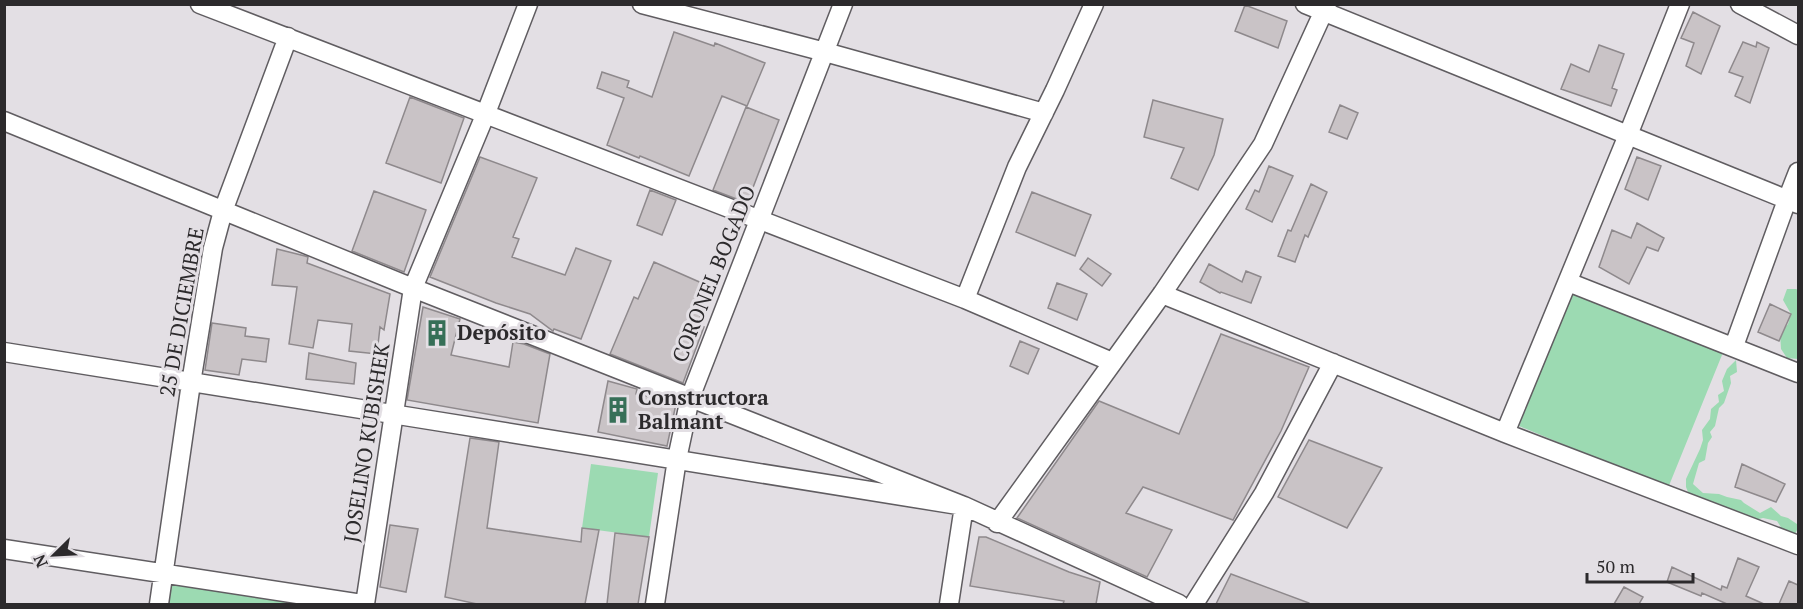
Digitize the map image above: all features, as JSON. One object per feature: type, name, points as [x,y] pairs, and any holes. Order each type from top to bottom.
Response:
[{"type":"street","points":[[200,4],[966,299],[1112,362]]},
{"type":"street","name":"JOSELINO KUBISHEK","points":[[363,604],[413,288],[486,113],[528,4]]},
{"type":"street","points":[[642,4],[1044,113]]},
{"type":"street","name":"CORONEL BOGADO","points":[[655,604],[677,459],[690,398],[843,4]]},
{"type":"street","points":[[966,299],[1017,167],[1094,4]]},
{"type":"street","points":[[1305,4],[1326,8],[1793,202]]},
{"type":"street","points":[[1505,433],[1680,4]]},
{"type":"street","points":[[1740,4],[1798,35]]},
{"type":"street","points":[[997,523],[1162,294],[1263,144],[1326,8]]},
{"type":"street","name":"25 DE DICIEMBRE","points":[[159,604],[213,248],[223,211],[288,38]]},
{"type":"street","points":[[4,121],[413,288],[964,507],[1179,604]]},
{"type":"street","points":[[1734,346],[1793,202],[1798,172]]},
{"type":"street","points":[[1568,282],[1798,373]]},
{"type":"street","points":[[1162,294],[1505,433],[1798,545]]},
{"type":"street","points":[[4,352],[964,507]]},
{"type":"street","points":[[1194,604],[1264,493],[1333,363]]},
{"type":"street","points":[[950,604],[964,507]]},
{"type":"street","points":[[4,549],[363,604]]},
{"type":"green space","points":[[1787,289],[1798,290],[1798,359],[1787,358],[1781,349],[1780,333],[1788,324],[1791,314],[1783,300]]},
{"type":"green space","points":[[1572,293],[1724,350],[1668,488],[1519,426]]},
{"type":"green space","points":[[1736,360],[1737,372],[1730,376],[1731,383],[1724,403],[1719,408],[1715,426],[1710,432],[1712,437],[1708,443],[1705,460],[1699,463],[1693,484],[1703,493],[1719,494],[1741,500],[1760,513],[1771,507],[1781,516],[1797,524],[1794,536],[1787,537],[1777,521],[1763,518],[1754,520],[1731,509],[1693,497],[1686,487],[1686,479],[1703,440],[1702,430],[1710,419],[1711,409],[1719,402],[1718,395],[1724,391],[1722,381],[1727,369]]},
{"type":"green space","points":[[591,464],[658,473],[649,537],[582,528]]},
{"type":"green space","points":[[165,573],[362,604],[159,604]]},
{"type":"building","points":[[1245,5],[1287,21],[1278,48],[1235,31]]},
{"type":"building","points":[[1693,12],[1720,26],[1701,74],[1686,66],[1694,43],[1681,38]]},
{"type":"building","points":[[674,32],[714,46],[715,43],[765,63],[747,106],[722,96],[689,176],[607,145],[624,98],[597,88],[602,72],[629,81],[627,87],[652,97]]},
{"type":"building","points":[[1743,42],[1756,47],[1757,42],[1769,48],[1750,103],[1735,96],[1743,77],[1729,72]]},
{"type":"building","points":[[1599,45],[1624,54],[1612,88],[1617,90],[1611,106],[1561,89],[1571,64],[1589,72]]},
{"type":"building","points":[[410,97],[464,118],[441,183],[386,163]]},
{"type":"building","points":[[1153,100],[1223,119],[1214,155],[1198,190],[1171,178],[1184,148],[1144,137]]},
{"type":"building","points":[[1340,105],[1358,113],[1347,139],[1329,132]]},
{"type":"building","points":[[746,107],[779,120],[747,203],[713,190]]},
{"type":"building","points":[[480,157],[537,178],[513,237],[519,239],[512,257],[565,275],[576,248],[611,261],[581,339],[554,329],[553,331],[530,314],[430,277]]},
{"type":"building","points":[[1637,157],[1661,166],[1648,200],[1625,189]]},
{"type":"building","points":[[1269,166],[1293,176],[1272,222],[1246,209],[1255,190],[1259,192]]},
{"type":"building","points":[[1311,184],[1327,192],[1308,237],[1305,235],[1295,262],[1278,256]]},
{"type":"building","points":[[650,190],[676,200],[662,235],[637,225]]},
{"type":"building","points":[[374,191],[426,210],[404,272],[352,251]]},
{"type":"building","points":[[1032,192],[1091,215],[1075,256],[1016,232]]},
{"type":"building","points":[[1637,223],[1664,238],[1658,251],[1647,247],[1629,284],[1599,267],[1612,230],[1631,238]]},
{"type":"building","points":[[277,249],[308,257],[307,263],[390,294],[384,330],[380,327],[377,354],[349,351],[352,324],[318,320],[313,348],[289,344],[297,287],[272,285]]},
{"type":"building","points":[[1088,258],[1111,274],[1102,286],[1080,269]]},
{"type":"building","points":[[654,262],[713,288],[697,324],[704,327],[683,383],[610,354],[634,297],[638,299]]},
{"type":"building","points":[[1209,264],[1242,282],[1246,271],[1261,277],[1251,303],[1220,293],[1200,282]]},
{"type":"building","points":[[1057,283],[1087,294],[1077,320],[1048,308]]},
{"type":"building","points":[[1770,304],[1791,314],[1779,341],[1758,332]]},
{"type":"building","points":[[423,307],[460,319],[451,355],[509,367],[513,342],[550,354],[538,423],[407,400]]},
{"type":"building","points":[[212,323],[246,328],[245,336],[269,339],[266,362],[242,359],[239,375],[205,370]]},
{"type":"building","points":[[1221,334],[1309,367],[1281,431],[1233,520],[1143,487],[1126,513],[1172,530],[1147,577],[1017,518],[1099,401],[1179,434]]},
{"type":"building","points":[[1020,341],[1039,349],[1028,374],[1010,366]]},
{"type":"building","points":[[309,353],[356,363],[354,384],[306,379]]},
{"type":"building","points":[[608,381],[637,389],[636,394],[676,404],[667,446],[598,432]]},
{"type":"building","points":[[470,438],[499,442],[487,528],[581,542],[582,528],[599,530],[585,604],[477,604],[445,597]]},
{"type":"building","points":[[1309,440],[1382,468],[1347,528],[1278,497]]},
{"type":"building","points":[[1742,464],[1785,484],[1776,502],[1735,487]]},
{"type":"building","points":[[390,525],[418,529],[406,592],[380,587]]},
{"type":"building","points":[[615,533],[649,537],[638,604],[607,604]]},
{"type":"building","points":[[979,537],[986,537],[1069,572],[1100,582],[1096,604],[1063,604],[1064,601],[970,586]]},
{"type":"building","points":[[1738,558],[1759,567],[1746,596],[1764,604],[1727,604],[1667,582],[1672,567],[1721,590],[1722,586],[1727,588]]},
{"type":"building","points":[[1231,574],[1309,603],[1309,604],[1216,604]]},
{"type":"building","points":[[1789,581],[1798,585],[1798,604],[1779,604]]},
{"type":"building","points":[[1624,587],[1643,597],[1639,604],[1614,604]]},
{"type":"place","name":"Depósito","points":[[437,333]]},
{"type":"place","name":"Constructora Balmant","points":[[618,410]]}]
